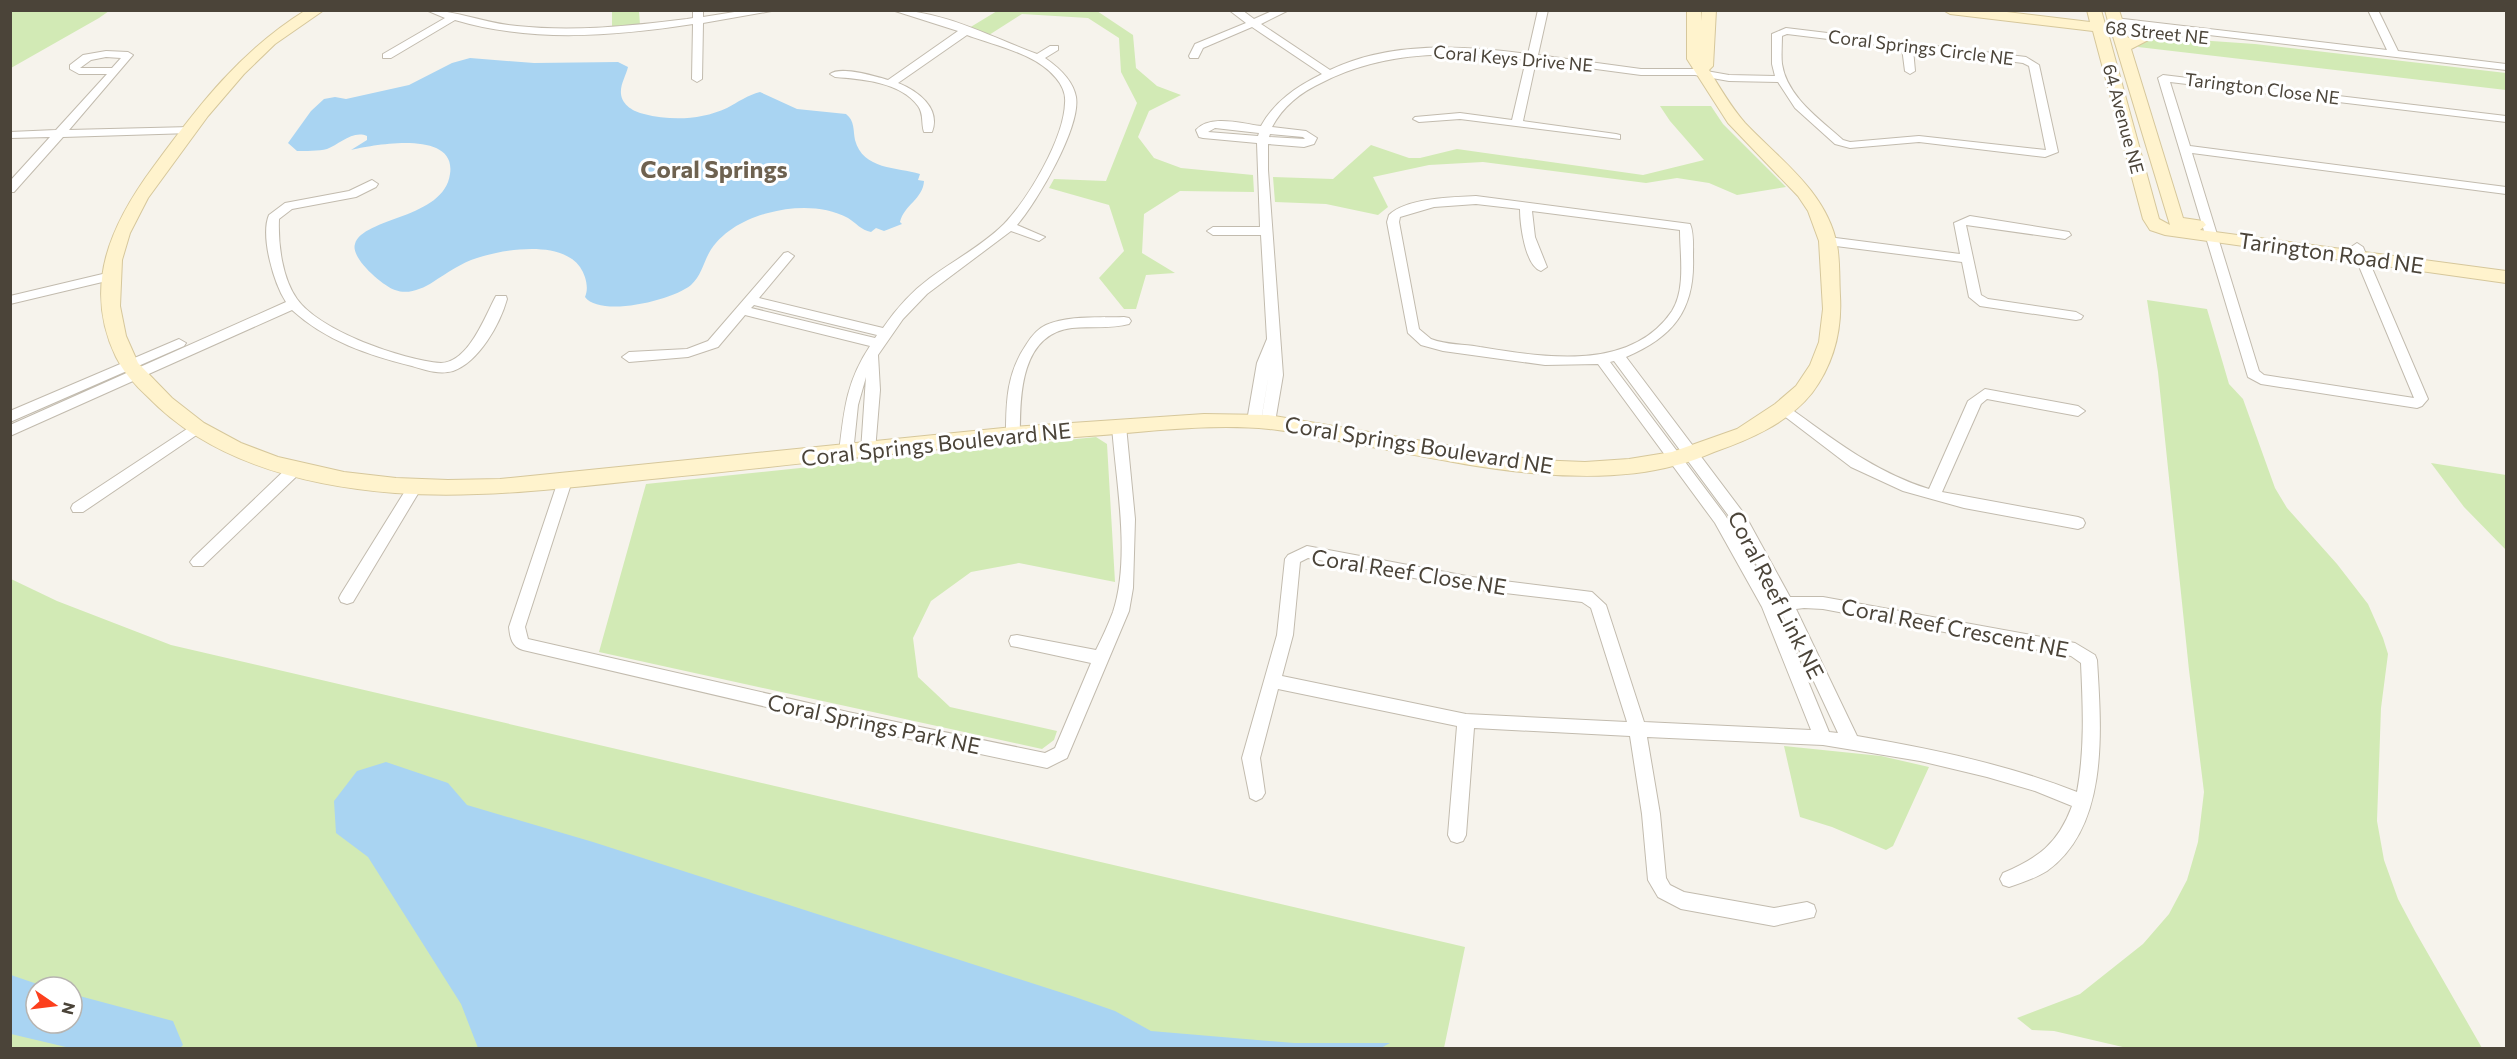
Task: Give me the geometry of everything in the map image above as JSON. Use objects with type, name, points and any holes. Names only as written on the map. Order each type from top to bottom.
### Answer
[{"type":"street","name":"Coral Springs Boulevard NE","points":[[317,10],[264,46],[242,68],[187,134],[130,214],[117,245],[111,276],[110,302],[132,368],[169,408],[196,428],[252,457],[294,470],[364,482],[415,487],[500,487],[868,451],[1013,434],[1204,421],[1261,421],[1535,467],[1585,469],[1629,466],[1683,456],[1744,434],[1782,410],[1803,391],[1819,366],[1828,342],[1832,309],[1828,240],[1816,211],[1805,193],[1734,120],[1694,59],[1692,38],[1694,10]]},
{"type":"street","name":"Coral Springs Boulevard NE","points":[[298,22],[325,10]]},
{"type":"street","points":[[431,10],[452,18],[510,28],[571,32],[602,32],[699,16],[772,10]]},
{"type":"street","points":[[846,453],[859,376],[883,338],[918,294],[1009,226],[1040,181],[1068,120],[1071,103],[1068,88],[1048,64],[1038,58],[940,21],[897,10]]},
{"type":"street","points":[[1234,10],[1259,22],[1332,70]]},
{"type":"street","points":[[1248,10],[1259,22]]},
{"type":"street","points":[[1194,56],[1199,46],[1284,10]]},
{"type":"street","points":[[1517,122],[1543,10]]},
{"type":"street","points":[[1709,10],[1708,62],[1704,73],[1722,77],[1779,74]]},
{"type":"street","name":"68 Street NE","points":[[1950,10],[1978,14],[2115,20],[2257,39],[2506,67]]},
{"type":"street","name":"68 Street NE","points":[[2022,10],[2072,13],[2096,19]]},
{"type":"street","points":[[2373,10],[2395,55]]},
{"type":"street","points":[[1978,14],[2074,31],[2103,44]]},
{"type":"street","points":[[697,79],[699,16]]},
{"type":"street","points":[[387,56],[452,18]]},
{"type":"street","name":"64 Avenue NE","points":[[2096,19],[2151,219],[2156,226]]},
{"type":"street","name":"68 Street NE","points":[[2115,20],[2149,34],[2193,39],[2257,39]]},
{"type":"street","name":"64 Avenue NE","points":[[2115,20],[2176,222]]},
{"type":"street","name":"Coral Springs Circle NE","points":[[1786,31],[1907,47],[2026,60],[2034,65],[2052,152],[2045,154],[1919,139],[1850,145],[1839,142],[1808,116],[1779,74],[1776,47],[1777,34],[1786,31]]},
{"type":"street","points":[[889,84],[971,33]]},
{"type":"street","points":[[901,88],[971,33]]},
{"type":"street","points":[[2124,47],[2149,34]]},
{"type":"street","points":[[1907,47],[1910,71]]},
{"type":"street","points":[[1038,58],[1054,48]]},
{"type":"street","name":"Coral Keys Drive NE","points":[[1261,421],[1276,375],[1275,334],[1260,158],[1262,135],[1275,112],[1295,93],[1332,70],[1367,59],[1418,52],[1460,51],[1642,72],[1704,73]]},
{"type":"street","points":[[10,189],[115,71]]},
{"type":"street","points":[[835,74],[859,75],[901,88],[917,98],[929,110],[931,120],[928,130]]},
{"type":"street","name":"Tarington Close NE","points":[[2185,149],[2163,78],[2506,119]]},
{"type":"street","points":[[1419,118],[1460,116],[1616,137]]},
{"type":"street","points":[[10,135],[56,138],[187,134]]},
{"type":"street","points":[[10,144],[56,138]]},
{"type":"street","points":[[2359,252],[2421,399],[2416,403],[2261,380],[2253,374],[2185,149],[2506,190]]},
{"type":"street","points":[[372,184],[352,194],[283,208],[273,218],[272,247],[292,300],[326,328],[352,342],[391,356],[440,368],[459,363],[494,319],[501,299]]},
{"type":"street","points":[[1456,201],[1495,201],[1686,227],[1685,290],[1679,310],[1655,335],[1617,356],[1550,361],[1528,359],[1434,345],[1419,338],[1413,330],[1393,222],[1395,215],[1405,209],[1456,201]]},
{"type":"street","points":[[1526,205],[1526,232],[1541,267]]},
{"type":"street","points":[[2065,235],[1970,220],[1960,223],[1975,297],[1985,303],[2076,316]]},
{"type":"street","name":"Tarington Road NE","points":[[2176,222],[2208,231]]},
{"type":"street","points":[[1009,226],[1039,237]]},
{"type":"street","name":"Tarington Road NE","points":[[2156,226],[2165,230],[2208,231],[2359,252],[2506,277]]},
{"type":"street","points":[[1213,231],[1266,231]]},
{"type":"street","points":[[1828,240],[1968,259]]},
{"type":"street","name":"Tarington Road NE","points":[[2359,252],[2506,267]]},
{"type":"street","points":[[629,357],[688,353],[713,344],[788,256]]},
{"type":"street","points":[[10,300],[111,276]]},
{"type":"street","points":[[10,417],[292,300]]},
{"type":"street","points":[[747,305],[883,338]]},
{"type":"street","points":[[1013,434],[1015,378],[1024,358],[1042,333],[1053,328],[1072,325],[1124,321]]},
{"type":"street","points":[[1617,356],[1683,456]]},
{"type":"street","points":[[868,451],[873,390],[872,357]]},
{"type":"street","points":[[1601,358],[1683,456]]},
{"type":"street","points":[[10,431],[132,368]]},
{"type":"street","points":[[1934,494],[1975,400],[1985,394],[2078,411]]},
{"type":"street","points":[[1782,410],[1857,463],[1903,485],[1964,502],[2078,523]]},
{"type":"street","name":"Coral Springs Park NE","points":[[565,481],[516,627],[518,638],[523,644],[848,719],[1047,761],[1061,753],[1120,611],[1126,588],[1129,561],[1119,426]]},
{"type":"street","points":[[78,508],[196,428]]},
{"type":"street","name":"Coral Reef Link NE","points":[[1683,456],[1740,519],[1786,605],[1851,742]]},
{"type":"street","name":"Coral Reef Link NE","points":[[1683,456],[1769,606],[1823,738]]},
{"type":"street","points":[[198,562],[294,470]]},
{"type":"street","points":[[347,598],[415,487]]},
{"type":"street","name":"Coral Reef Close NE","points":[[1272,681],[1285,635],[1293,559],[1307,552],[1472,583],[1586,596],[1598,605],[1636,728]]},
{"type":"street","name":"Coral Reef Crescent NE","points":[[1769,606],[1804,602],[1823,603],[2075,650],[2089,660],[2093,741],[2091,772],[2082,802],[2067,839],[2041,865],[2009,879]]},
{"type":"street","points":[[1017,641],[1101,658]]},
{"type":"street","points":[[1256,793],[1251,758],[1272,681],[1466,721],[1823,738],[1851,742],[1920,754],[1987,770],[2037,784],[2082,802]]},
{"type":"street","points":[[1457,835],[1466,721]]},
{"type":"street","points":[[1636,728],[1651,814],[1657,880],[1664,891],[1681,900],[1773,917],[1807,911]]},
{"type":"green space","points":[[11,10],[109,11],[11,68]]},
{"type":"green space","points":[[612,11],[639,11],[640,25],[612,27]]},
{"type":"green space","points":[[997,11],[1097,11],[1133,35],[1136,68],[1157,86],[1181,95],[1149,111],[1138,137],[1154,158],[1181,168],[1253,175],[1254,192],[1180,191],[1144,214],[1142,253],[1175,273],[1146,275],[1136,309],[1124,309],[1099,278],[1124,251],[1109,205],[1049,188],[1054,179],[1106,181],[1137,103],[1121,72],[1119,38],[1088,18],[1022,14],[989,35],[969,28]]},
{"type":"green space","points":[[2154,37],[2255,44],[2506,73],[2506,90],[2138,47],[2142,39]]},
{"type":"green space","points":[[1660,106],[1711,106],[1723,124],[1786,187],[1737,195],[1709,183],[1677,178],[1646,183],[1483,162],[1429,165],[1373,177],[1388,207],[1378,215],[1326,204],[1275,202],[1273,177],[1333,179],[1371,145],[1409,158],[1420,158],[1457,149],[1643,175],[1704,160]]},
{"type":"green space","points":[[2147,300],[2207,309],[2229,384],[2243,399],[2275,488],[2287,508],[2337,564],[2368,604],[2388,654],[2381,708],[2377,821],[2384,860],[2398,899],[2482,1048],[2127,1048],[2054,1031],[2032,1030],[2017,1018],[2080,994],[2143,944],[2169,914],[2187,880],[2198,842],[2204,792],[2158,372]]},
{"type":"green space","points":[[1096,437],[1107,444],[1115,582],[1019,563],[971,572],[931,601],[913,638],[918,677],[950,707],[1057,731],[1054,740],[1042,749],[599,652],[646,484]]},
{"type":"green space","points":[[2431,463],[2506,475],[2506,550],[2464,507]]},
{"type":"green space","points":[[11,579],[57,601],[171,645],[1465,947],[1444,1048],[11,1048]]},
{"type":"green space","points":[[1784,746],[1881,756],[1929,767],[1893,846],[1886,850],[1832,827],[1800,817]]},
{"type":"water","points":[[470,58],[534,63],[618,62],[628,67],[621,90],[624,101],[636,112],[654,116],[686,118],[707,115],[760,92],[797,109],[846,114],[852,123],[859,150],[865,157],[882,166],[920,174],[918,180],[924,181],[923,187],[902,216],[900,222],[902,224],[884,231],[876,228],[871,232],[867,231],[839,214],[808,208],[788,209],[751,219],[734,227],[714,245],[700,274],[691,285],[682,291],[654,301],[621,306],[593,303],[585,297],[587,286],[585,278],[580,267],[571,258],[560,253],[532,249],[502,252],[477,258],[460,265],[420,289],[410,292],[395,290],[383,283],[362,264],[357,257],[355,244],[361,235],[372,228],[419,209],[434,200],[445,189],[450,174],[449,160],[441,151],[428,145],[411,143],[377,145],[351,150],[367,140],[367,136],[361,135],[351,136],[332,147],[320,150],[297,151],[288,143],[311,111],[324,99],[335,97],[346,99],[409,85],[452,63]]},
{"type":"water","points":[[386,762],[448,783],[467,805],[593,842],[1075,997],[1115,1011],[1151,1031],[1294,1043],[1390,1043],[1381,1048],[478,1048],[461,1004],[368,857],[336,833],[334,801],[357,771]]},
{"type":"water","points":[[11,975],[24,979],[24,1035],[84,1035],[84,997],[173,1021],[183,1045],[180,1048],[70,1048],[11,1034]]},
{"type":"district","name":"Coral Springs","points":[[714,170]]}]
